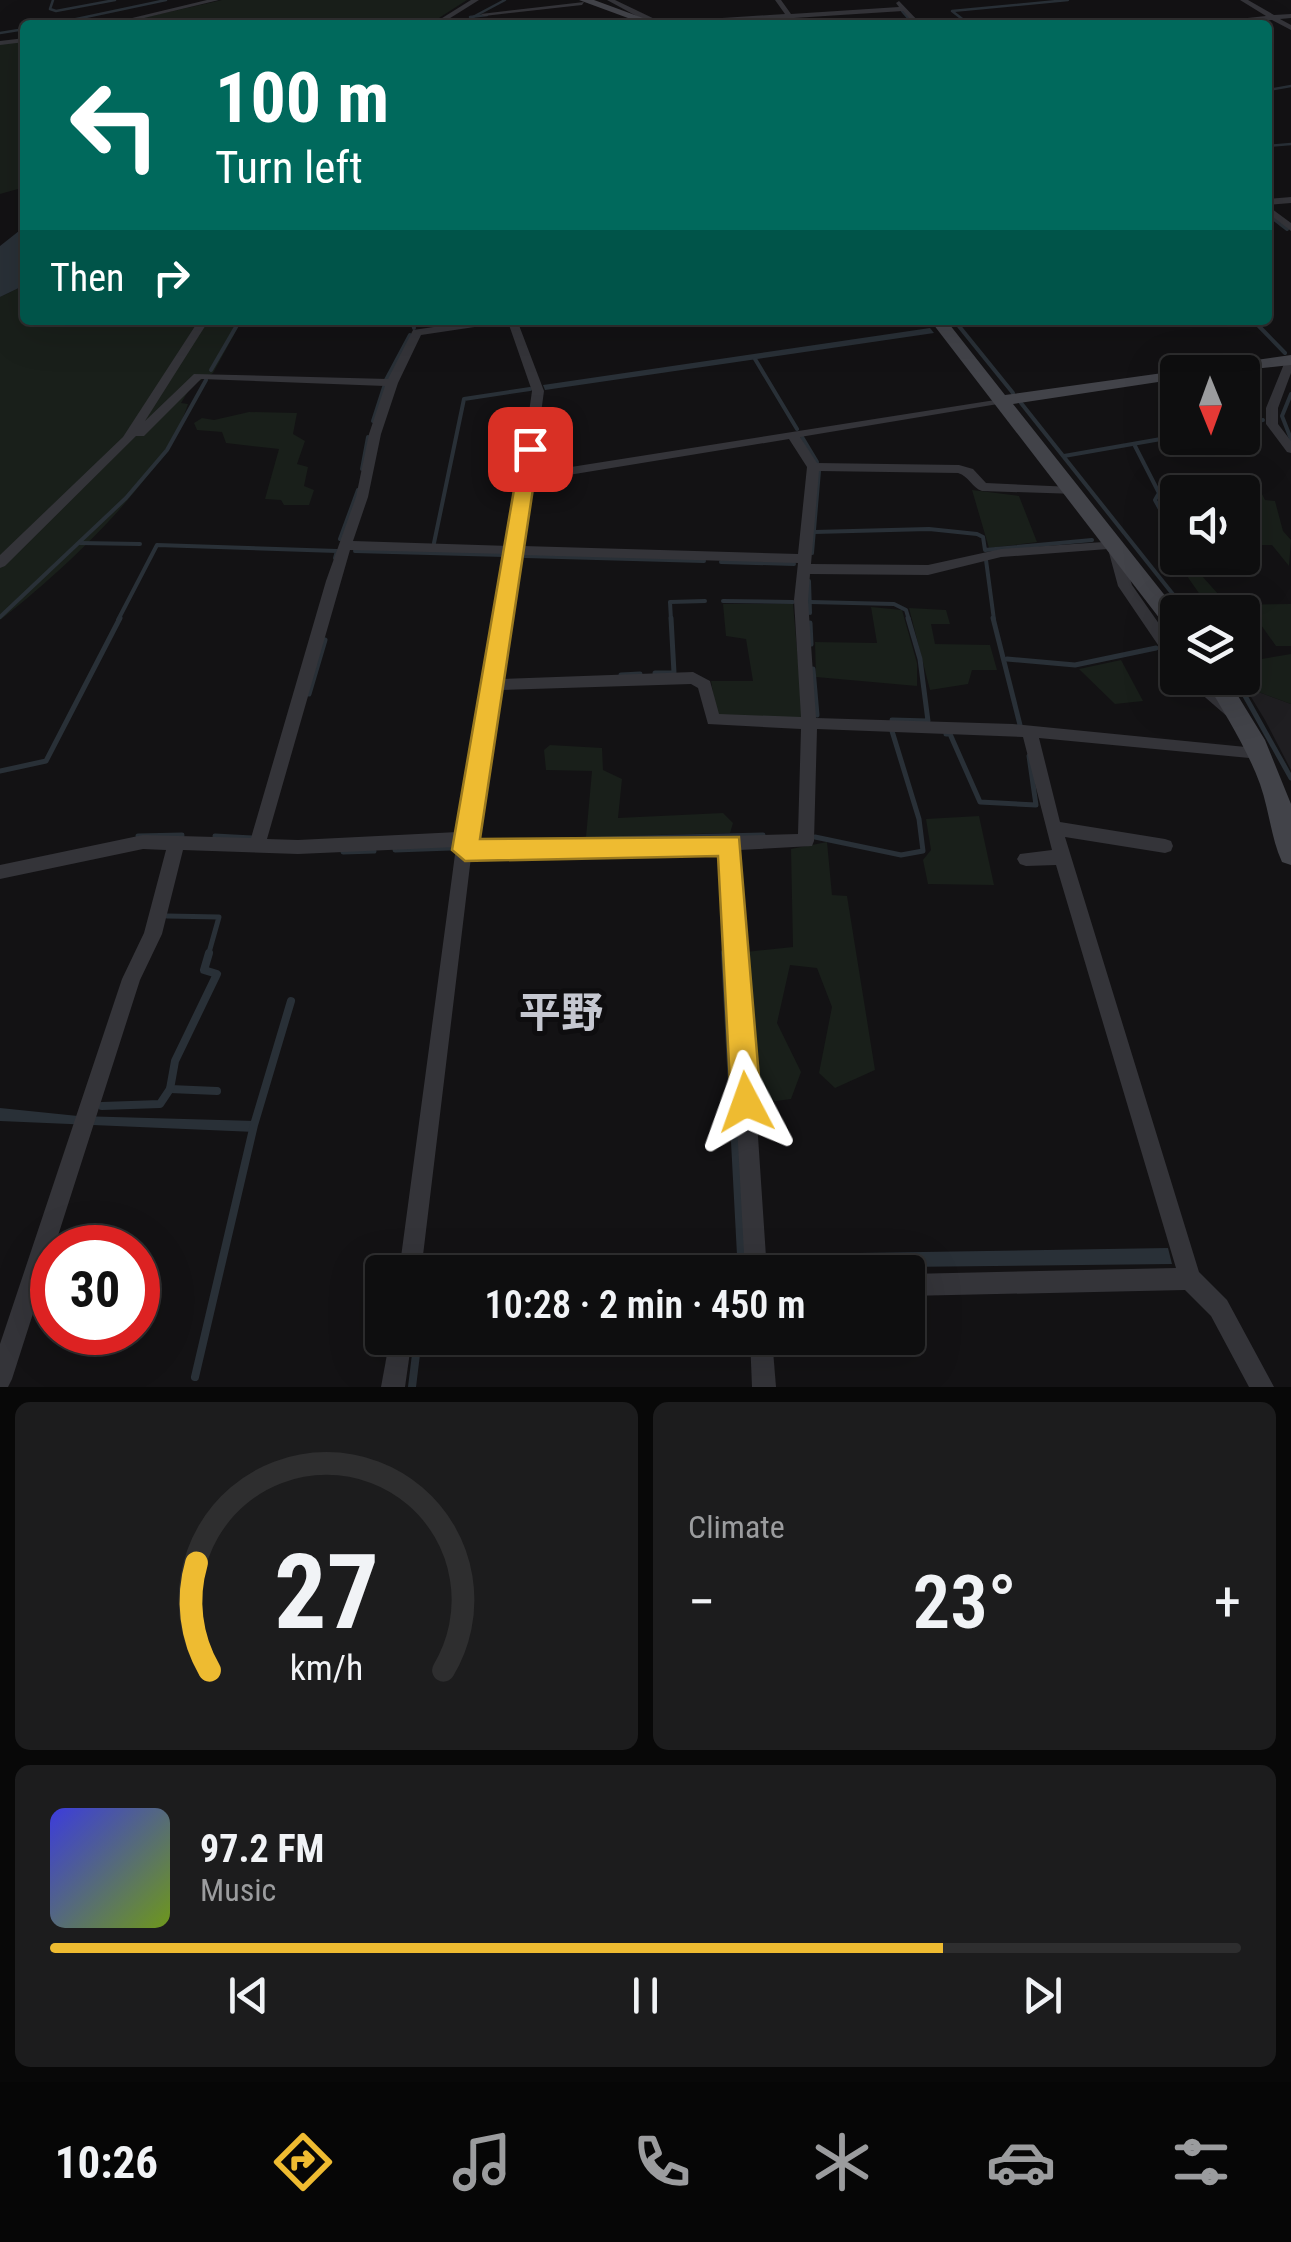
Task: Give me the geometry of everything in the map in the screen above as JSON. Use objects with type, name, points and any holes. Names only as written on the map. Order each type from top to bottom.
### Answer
[{"type":"main road","points":[[583,2],[643,20]]},
{"type":"main road","points":[[942,325],[1160,604]]},
{"type":"main road","points":[[1260,363],[1290,360]]},
{"type":"main road","points":[[1004,400],[1160,377]]},
{"type":"main road","points":[[1226,695],[1260,754],[1288,823],[1291,854]]},
{"type":"street","points":[[128,20],[216,0]]},
{"type":"street","points":[[442,20],[476,0]]},
{"type":"street","points":[[607,0],[648,20]]},
{"type":"street","points":[[778,0],[793,20]]},
{"type":"street","points":[[896,0],[914,20]]},
{"type":"street","points":[[1242,0],[1291,28]]},
{"type":"street","points":[[484,14],[583,2]]},
{"type":"street","points":[[709,20],[904,9]]},
{"type":"street","points":[[1242,20],[1291,16]]},
{"type":"street","points":[[1272,209],[1291,228]]},
{"type":"street","points":[[0,563],[128,439],[201,325]]},
{"type":"street","points":[[257,845],[392,384],[417,332],[471,325]]},
{"type":"street","points":[[412,1255],[465,845],[516,551],[538,391],[511,325]]},
{"type":"street","points":[[192,341],[198,376]]},
{"type":"street","points":[[1290,360],[1283,389],[1272,408],[1272,424],[1291,449]]},
{"type":"street","points":[[128,439],[142,432],[198,376],[392,384]]},
{"type":"street","points":[[526,478],[1004,400]]},
{"type":"street","points":[[0,872],[125,844],[730,845],[806,841],[808,721],[802,564],[813,467],[793,435]]},
{"type":"street","points":[[813,467],[959,469],[969,472],[982,488],[1073,491]]},
{"type":"street","points":[[346,545],[940,569],[1001,553],[1114,544],[1126,586],[1160,636]]},
{"type":"street","points":[[491,685],[692,678],[705,686],[713,720],[1030,732],[1260,754]]},
{"type":"street","points":[[1208,695],[1242,718]]},
{"type":"street","points":[[1030,732],[1062,857],[1190,1279],[1219,1308],[1262,1387]]},
{"type":"street","points":[[1054,828],[1166,846]]},
{"type":"street","points":[[0,1380],[131,979],[153,934],[176,843]]},
{"type":"street","points":[[730,845],[756,1255]]},
{"type":"street","points":[[1026,859],[1062,857]]},
{"type":"street","points":[[925,1285],[1190,1279]]},
{"type":"street","points":[[393,1387],[398,1355]]},
{"type":"street","points":[[761,1355],[764,1387]]},
{"type":"shaded area","points":[[222,0],[467,0],[436,20],[133,20]]},
{"type":"shaded area","points":[[20,42],[20,188],[0,194],[0,44]]},
{"type":"shaded area","points":[[20,228],[20,287],[0,297],[0,246]]},
{"type":"shaded area","points":[[20,287],[20,325],[239,325],[213,373],[192,385],[181,403],[188,404],[176,432],[134,492],[52,577],[0,620],[0,297]]},
{"type":"shaded area","points":[[930,328],[934,333],[545,390],[543,385]]},
{"type":"shaded area","points":[[249,412],[297,413],[293,434],[305,441],[297,464],[308,467],[304,486],[314,490],[309,505],[284,505],[281,500],[265,499],[279,449],[226,443],[222,432],[197,430],[194,423],[202,418],[214,420]]},
{"type":"shaded area","points":[[972,490],[1019,496],[1037,542],[989,548]]},
{"type":"shaded area","points":[[1260,490],[1265,500],[1275,501],[1283,531],[1291,540],[1289,566],[1272,545],[1260,545]]},
{"type":"shaded area","points":[[1187,576],[1202,576],[1219,595],[1200,595]]},
{"type":"shaded area","points":[[723,604],[793,604],[803,718],[717,716],[711,681],[753,681],[746,639],[726,636]]},
{"type":"shaded area","points":[[1260,604],[1291,604],[1291,646],[1276,646],[1261,625]]},
{"type":"shaded area","points":[[871,607],[902,610],[917,663],[917,686],[816,677],[815,642],[877,643]]},
{"type":"shaded area","points":[[909,608],[946,610],[950,624],[931,624],[935,644],[990,645],[997,670],[972,670],[968,684],[930,690]]},
{"type":"shaded area","points":[[1291,654],[1291,704],[1260,693],[1260,659]]},
{"type":"shaded area","points":[[1121,660],[1143,701],[1115,704],[1079,669]]},
{"type":"shaded area","points":[[1260,693],[1291,704],[1291,770],[1250,695]]},
{"type":"shaded area","points":[[550,745],[602,748],[603,770],[622,779],[618,818],[723,813],[733,823],[730,833],[586,837],[592,771],[546,770],[544,750]]},
{"type":"shaded area","points":[[979,816],[994,885],[928,884],[923,860],[931,850],[926,819]]},
{"type":"shaded area","points":[[827,842],[832,895],[847,896],[875,1070],[835,1088],[819,1073],[832,1007],[817,968],[790,965],[777,1023],[801,1072],[791,1099],[755,1104],[746,952],[793,947],[791,849]]},
{"type":"shaded area","points":[[0,1108],[78,1116],[258,1121],[255,1132],[0,1121]]},
{"type":"shaded area","points":[[1168,1248],[1172,1264],[925,1267],[925,1255],[736,1255]]},
{"type":"waterway","points":[[53,0],[50,9],[56,11],[115,0]]},
{"type":"waterway","points":[[72,20],[166,0]]},
{"type":"waterway","points":[[474,17],[505,0]]},
{"type":"waterway","points":[[964,20],[952,11],[1068,0]]},
{"type":"waterway","points":[[902,11],[910,20]]},
{"type":"waterway","points":[[474,17],[487,15]]},
{"type":"waterway","points":[[467,20],[474,17]]},
{"type":"waterway","points":[[0,33],[20,30]]},
{"type":"waterway","points":[[1272,89],[1291,86]]},
{"type":"waterway","points":[[1272,146],[1291,144]]},
{"type":"waterway","points":[[1272,217],[1287,229]]},
{"type":"waterway","points":[[211,370],[237,325]]},
{"type":"waterway","points":[[958,325],[1013,393]]},
{"type":"waterway","points":[[1258,325],[1285,353]]},
{"type":"waterway","points":[[386,380],[410,335]]},
{"type":"waterway","points":[[755,359],[797,429]]},
{"type":"waterway","points":[[0,617],[126,498],[167,450],[206,380]]},
{"type":"waterway","points":[[373,421],[384,387]]},
{"type":"waterway","points":[[434,543],[464,399],[530,389]]},
{"type":"waterway","points":[[1291,394],[1282,416],[1291,439]]},
{"type":"waterway","points":[[1021,403],[1173,595]]},
{"type":"waterway","points":[[362,469],[368,437]]},
{"type":"waterway","points":[[802,437],[817,462]]},
{"type":"waterway","points":[[1064,456],[1160,439]]},
{"type":"waterway","points":[[1134,444],[1159,493],[1155,500],[1160,509]]},
{"type":"waterway","points":[[812,553],[819,471]]},
{"type":"waterway","points":[[340,539],[358,490]]},
{"type":"waterway","points":[[814,532],[929,529],[977,534],[983,537],[985,550],[1092,540]]},
{"type":"waterway","points":[[80,543],[140,544]]},
{"type":"waterway","points":[[118,620],[157,545],[337,551],[335,558]]},
{"type":"waterway","points":[[355,551],[504,555]]},
{"type":"waterway","points":[[525,556],[704,561]]},
{"type":"waterway","points":[[986,560],[994,620]]},
{"type":"waterway","points":[[721,562],[794,564]]},
{"type":"waterway","points":[[809,581],[810,613]]},
{"type":"waterway","points":[[671,620],[670,602],[705,601]]},
{"type":"waterway","points":[[723,601],[793,602]]},
{"type":"waterway","points":[[810,602],[894,604],[906,610],[909,620]]},
{"type":"waterway","points":[[0,771],[46,761],[120,618]]},
{"type":"waterway","points":[[655,673],[674,673],[671,618]]},
{"type":"waterway","points":[[892,720],[928,721],[920,659],[908,618]]},
{"type":"waterway","points":[[993,618],[1020,725]]},
{"type":"waterway","points":[[810,623],[811,644]]},
{"type":"waterway","points":[[309,694],[325,640]]},
{"type":"waterway","points":[[1007,659],[1075,665],[1156,648]]},
{"type":"waterway","points":[[813,669],[817,715]]},
{"type":"waterway","points":[[621,675],[640,674]]},
{"type":"waterway","points":[[1245,695],[1291,778]]},
{"type":"waterway","points":[[815,837],[901,855],[923,851],[919,819],[892,731]]},
{"type":"waterway","points":[[946,734],[950,734],[980,802],[1036,805],[1029,756]]},
{"type":"waterway","points":[[138,836],[182,835]]},
{"type":"waterway","points":[[476,842],[763,835]]},
{"type":"waterway","points":[[215,836],[252,838]]},
{"type":"waterway","points":[[395,850],[451,848]]},
{"type":"waterway","points":[[343,852],[374,851]]},
{"type":"waterway","points":[[720,852],[725,956]]},
{"type":"waterway","points":[[167,916],[219,917],[208,956]]},
{"type":"waterway","points":[[170,1089],[175,1061],[217,974],[204,970],[209,953]]},
{"type":"waterway","points":[[725,953],[741,1255]]},
{"type":"waterway","points":[[195,1377],[254,1125],[291,1001]]},
{"type":"waterway","points":[[102,1106],[160,1104],[170,1089]]},
{"type":"waterway","points":[[170,1089],[217,1091]]},
{"type":"waterway","points":[[412,1387],[416,1355]]},
{"type":"district","name":"平野","points":[[561,1012]]},
{"type":"route","points":[[530,449],[465,850],[730,845],[746,1102]]}]
